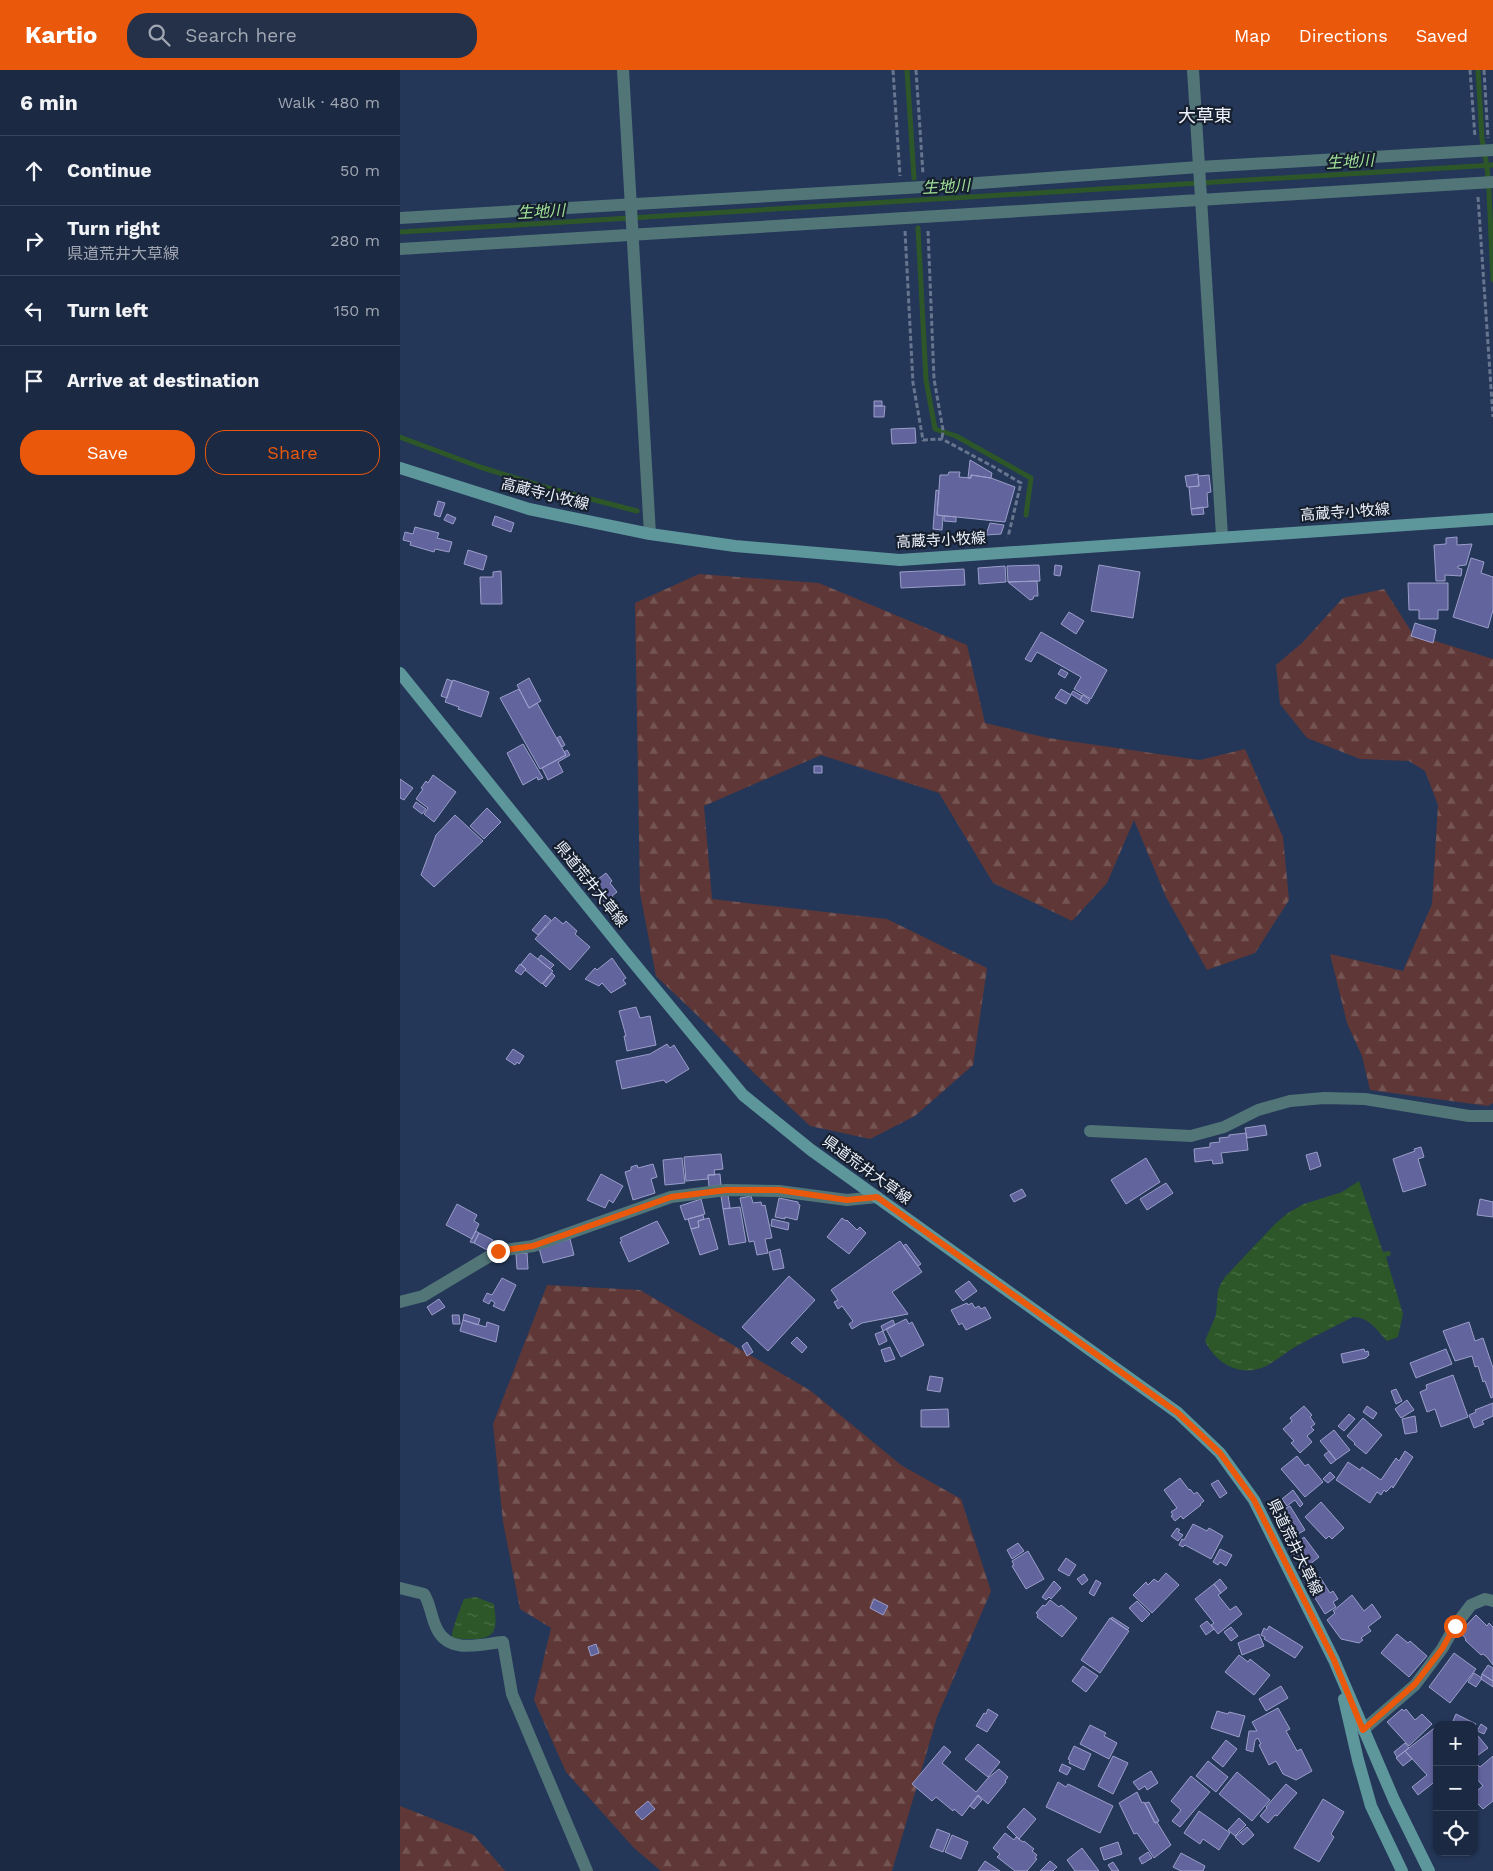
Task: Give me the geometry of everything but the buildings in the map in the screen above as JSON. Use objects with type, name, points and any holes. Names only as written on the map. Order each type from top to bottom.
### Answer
[{"type":"main road","name":"高蔵寺小牧線","points":[[400,468],[529,509],[650,534],[735,546],[900,560],[1222,536],[1493,519]]},
{"type":"main road","name":"県道荒井大草線","points":[[400,672],[624,951],[743,1095],[811,1150],[1178,1413],[1220,1453],[1254,1500],[1334,1660],[1394,1800],[1430,1871]]},
{"type":"main road","name":"県道荒井大草線","points":[[1334,1660],[1371,1806],[1402,1871]]},
{"type":"street","points":[[622,70],[650,534]]},
{"type":"street","points":[[1193,70],[1222,536]]},
{"type":"street","points":[[400,218],[901,189],[1199,167],[1491,150]]},
{"type":"street","points":[[400,249],[1493,182]]},
{"type":"street","points":[[1090,1131],[1191,1136],[1224,1127],[1258,1110],[1290,1101],[1324,1098],[1364,1099],[1469,1116],[1493,1116]]},
{"type":"street","points":[[400,1302],[423,1296],[498,1251],[533,1246],[671,1197],[726,1190],[779,1190],[847,1200],[877,1197]]},
{"type":"street","points":[[400,1588],[424,1594],[438,1631],[450,1643],[459,1647],[503,1642],[512,1694],[587,1871]]},
{"type":"street","points":[[1363,1730],[1415,1684],[1442,1649],[1455,1626],[1471,1604],[1485,1599],[1493,1601]]},
{"type":"path","points":[[892,70],[901,189]]},
{"type":"path","points":[[916,70],[923,187]]},
{"type":"path","points":[[1470,70],[1476,152]]},
{"type":"path","points":[[1484,70],[1491,150]]},
{"type":"path","points":[[1477,183],[1493,417]]},
{"type":"path","points":[[928,217],[934,379],[944,430],[942,439]]},
{"type":"path","points":[[905,218],[914,382],[923,440],[942,439],[1021,483],[1008,537]]},
{"type":"green space","points":[[699,574],[819,583],[967,645],[985,723],[1048,738],[1200,760],[1245,749],[1283,837],[1289,900],[1255,953],[1207,970],[1166,897],[1134,820],[1107,883],[1072,921],[993,883],[939,793],[821,755],[704,806],[712,899],[887,919],[987,968],[973,1065],[915,1116],[870,1139],[810,1126],[656,976],[640,893],[635,603]]},
{"type":"green space","points":[[1384,589],[1413,634],[1493,659],[1493,1103],[1488,1106],[1370,1090],[1362,1056],[1347,1023],[1330,954],[1403,971],[1432,904],[1438,805],[1425,771],[1409,761],[1360,759],[1307,738],[1280,704],[1276,665],[1302,643],[1343,598]]},
{"type":"green space","points":[[547,1285],[640,1290],[811,1391],[901,1465],[961,1499],[991,1591],[937,1717],[892,1871],[661,1871],[634,1848],[566,1772],[534,1700],[551,1628],[520,1609],[503,1522],[493,1424]]},
{"type":"green space","points":[[400,1806],[474,1835],[505,1871],[400,1871]]},
{"type":"water","points":[[1359,1181],[1383,1252],[1390,1251],[1391,1255],[1386,1257],[1403,1314],[1398,1337],[1387,1341],[1368,1322],[1358,1317],[1353,1317],[1309,1339],[1266,1366],[1247,1370],[1230,1367],[1223,1362],[1205,1341],[1216,1315],[1218,1291],[1225,1277],[1275,1224],[1288,1213],[1304,1204],[1342,1192]]},
{"type":"water","points":[[476,1597],[494,1604],[496,1623],[493,1632],[489,1636],[476,1639],[452,1637],[464,1599]]},
{"type":"waterway","points":[[907,70],[914,178]]},
{"type":"waterway","points":[[1478,70],[1482,139],[1489,191],[1493,280]]},
{"type":"waterway","name":"生地川","points":[[400,232],[1493,165]]},
{"type":"waterway","points":[[918,228],[926,380],[935,429],[956,436],[1031,478],[1026,515]]},
{"type":"waterway","points":[[400,437],[480,467],[548,488],[637,511]]},
{"type":"district","name":"大草東","points":[[1205,116]]},
{"type":"route","points":[[498,1251],[533,1246],[671,1197],[726,1190],[779,1190],[847,1200],[877,1197],[1178,1413],[1220,1453],[1254,1500],[1334,1660],[1363,1730],[1415,1684],[1442,1649],[1455,1626]]}]
